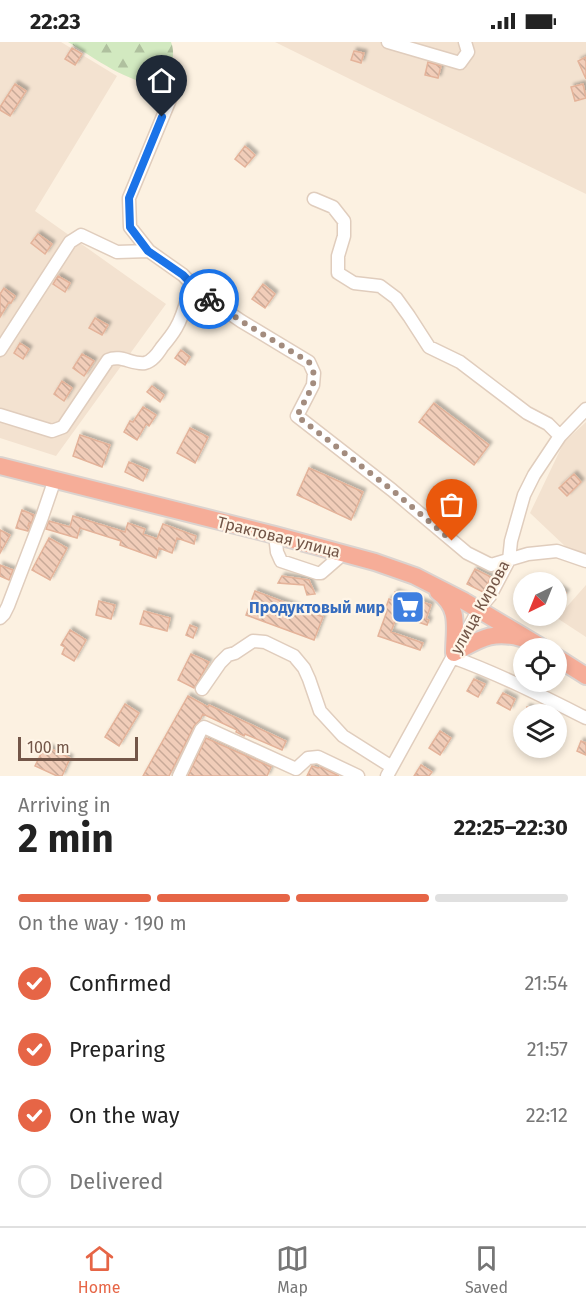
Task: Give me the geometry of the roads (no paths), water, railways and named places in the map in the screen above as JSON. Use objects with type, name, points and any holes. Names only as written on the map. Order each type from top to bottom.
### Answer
[{"type":"highway","name":"Трактовая улица","points":[[0,466],[344,553],[415,576],[479,609],[527,638]]},
{"type":"highway","points":[[415,576],[443,596],[450,606],[456,622],[453,655]]},
{"type":"highway","points":[[453,655],[494,634],[509,634],[520,638]]},
{"type":"highway","points":[[567,664],[586,676]]},
{"type":"street","points":[[388,42],[460,63],[468,52],[465,42]]},
{"type":"street","points":[[171,97],[129,198],[130,227],[148,251],[183,275],[200,293],[309,362],[314,374],[313,385],[297,416],[392,490],[467,553],[491,565],[528,554],[557,551],[586,561]]},
{"type":"street","points":[[314,199],[333,207],[344,221],[344,236],[338,256],[338,273],[354,283],[380,286],[396,298],[429,347],[460,362],[527,413],[548,424],[560,436]]},
{"type":"street","points":[[0,350],[70,242],[81,235],[117,252],[148,251]]},
{"type":"street","points":[[0,415],[52,431],[63,428],[108,360],[119,358],[146,363],[156,356],[177,326],[192,283]]},
{"type":"street","name":"улица Кирова","points":[[390,772],[453,655],[509,560],[511,541],[524,495],[534,475],[560,436],[586,410]]},
{"type":"street","points":[[0,618],[8,606],[55,479]]},
{"type":"street","points":[[275,535],[277,552],[281,561],[317,573],[324,571],[344,553]]},
{"type":"street","points":[[202,689],[228,655],[253,641],[265,642],[294,656],[304,668],[320,711],[344,736],[390,772]]},
{"type":"street","points":[[453,655],[523,686],[586,718]]},
{"type":"street","points":[[179,776],[204,727],[296,769],[308,758],[318,757],[358,776]]},
{"type":"place","name":"Продуктовый мир","points":[[408,607]]}]
